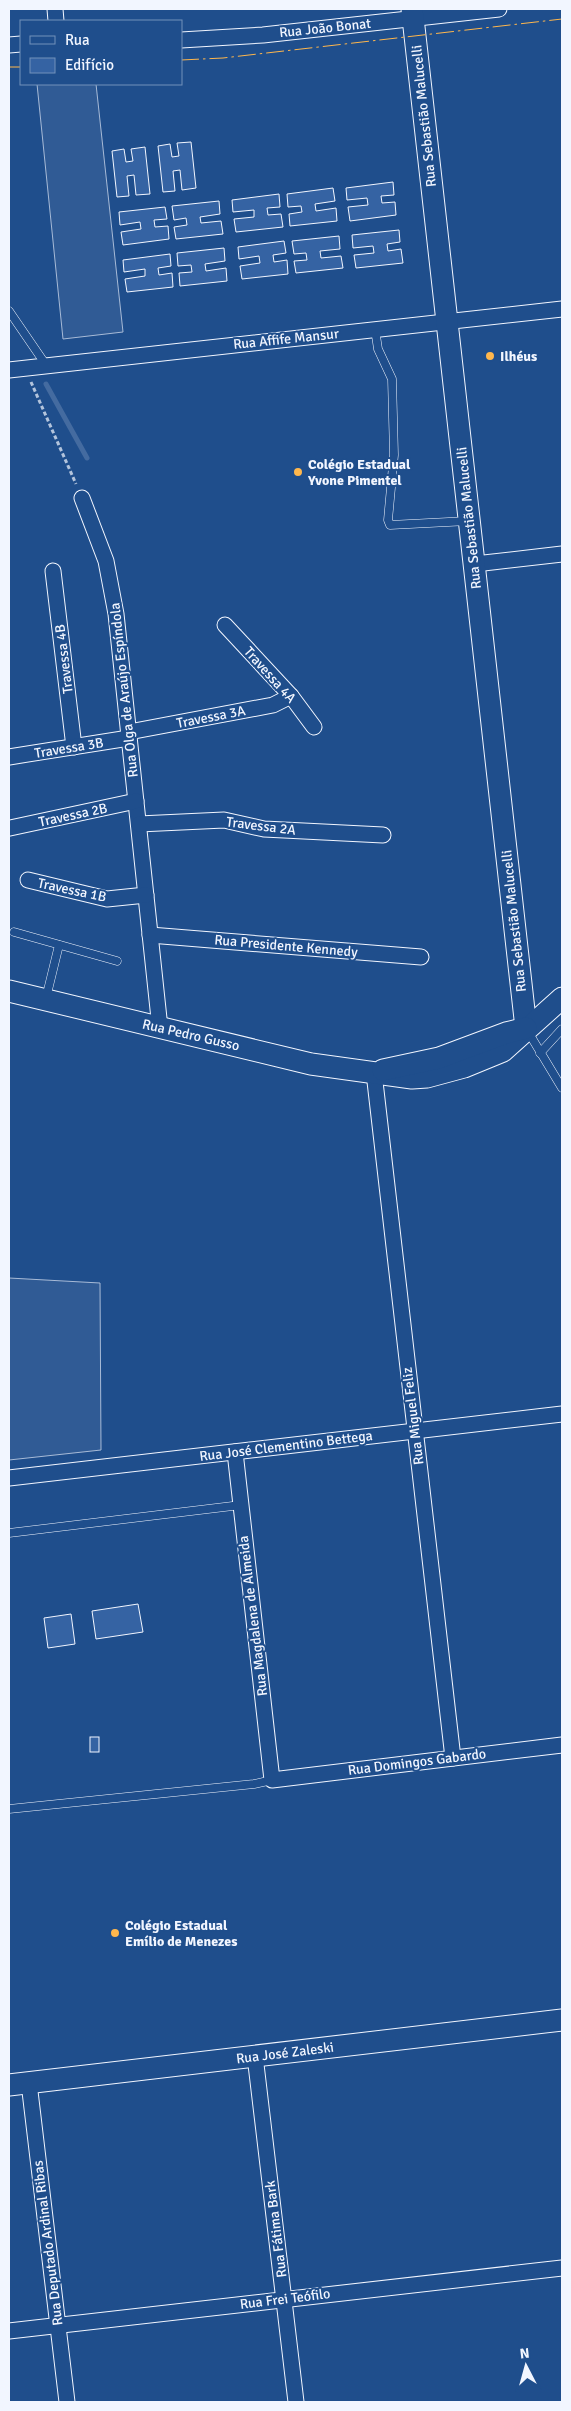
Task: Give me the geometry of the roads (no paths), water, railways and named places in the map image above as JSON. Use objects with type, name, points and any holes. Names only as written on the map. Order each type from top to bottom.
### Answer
[{"type":"street","name":"Rua João Bonat","points":[[182,40],[246,37],[413,14],[499,9]]},
{"type":"street","name":"Rua Sebastião Malucelli","points":[[413,14],[526,1028]]},
{"type":"street","name":"Rua Affife Mansur","points":[[9,370],[562,308]]},
{"type":"street","name":"Rua Olga de Araújo Espíndola","points":[[82,498],[99,539],[112,586],[160,1028]]},
{"type":"street","points":[[474,564],[562,554]]},
{"type":"street","name":"Travessa 4B","points":[[53,571],[74,747]]},
{"type":"street","name":"Travessa 4A","points":[[225,625],[291,696],[314,727]]},
{"type":"street","name":"Travessa 3A","points":[[129,735],[273,705],[291,696]]},
{"type":"street","name":"Travessa 3B","points":[[9,757],[74,747],[129,735]]},
{"type":"street","name":"Travessa 2B","points":[[10,828],[136,801]]},
{"type":"street","name":"Travessa 2A","points":[[139,824],[224,820],[264,829],[383,836]]},
{"type":"street","name":"Travessa 1B","points":[[28,880],[107,899],[146,895]]},
{"type":"street","name":"Rua Presidente Kennedy","points":[[150,934],[421,957]]},
{"type":"street","name":"Rua Pedro Gusso","points":[[9,991],[311,1064],[374,1073],[395,1066],[448,1055],[506,1033],[526,1028],[562,998]]},
{"type":"street","name":"Rua Miguel Feliz","points":[[374,1073],[453,1758]]},
{"type":"street","name":"Rua José Clementino Bettega","points":[[9,1478],[562,1414]]},
{"type":"street","name":"Rua Magdalena de Almeida","points":[[235,1452],[272,1780]]},
{"type":"street","name":"Rua Domingos Gabardo","points":[[272,1780],[562,1745]]},
{"type":"street","name":"Rua José Zaleski","points":[[19,2084],[562,2020]]},
{"type":"street","name":"Rua Fátima Bark","points":[[255,2056],[296,2402]]},
{"type":"street","name":"Rua Deputado Ardinal Ribas","points":[[19,2084],[58,2326],[67,2402]]},
{"type":"street","name":"Rua Frei Teófilo","points":[[9,2331],[562,2268]]},
{"type":"lane","points":[[9,311],[46,365]]},
{"type":"lane","points":[[375,329],[378,349],[392,379],[394,455],[388,520],[390,525],[470,521]]},
{"type":"lane","points":[[14,932],[117,961]]},
{"type":"lane","points":[[45,1000],[59,945]]},
{"type":"lane","points":[[526,1028],[562,1088]]},
{"type":"lane","points":[[540,1053],[562,1029]]},
{"type":"lane","points":[[9,1533],[241,1505]]},
{"type":"lane","points":[[9,1810],[254,1784],[272,1780]]},
{"type":"waterway","points":[[46,384],[87,458]]},
{"type":"place","name":"Ilhéus","points":[[490,356]]},
{"type":"place","name":"Colégio Estadual Yvone Pimentel","points":[[298,472]]},
{"type":"place","name":"Colégio Estadual Emílio de Menezes","points":[[115,1933]]}]
